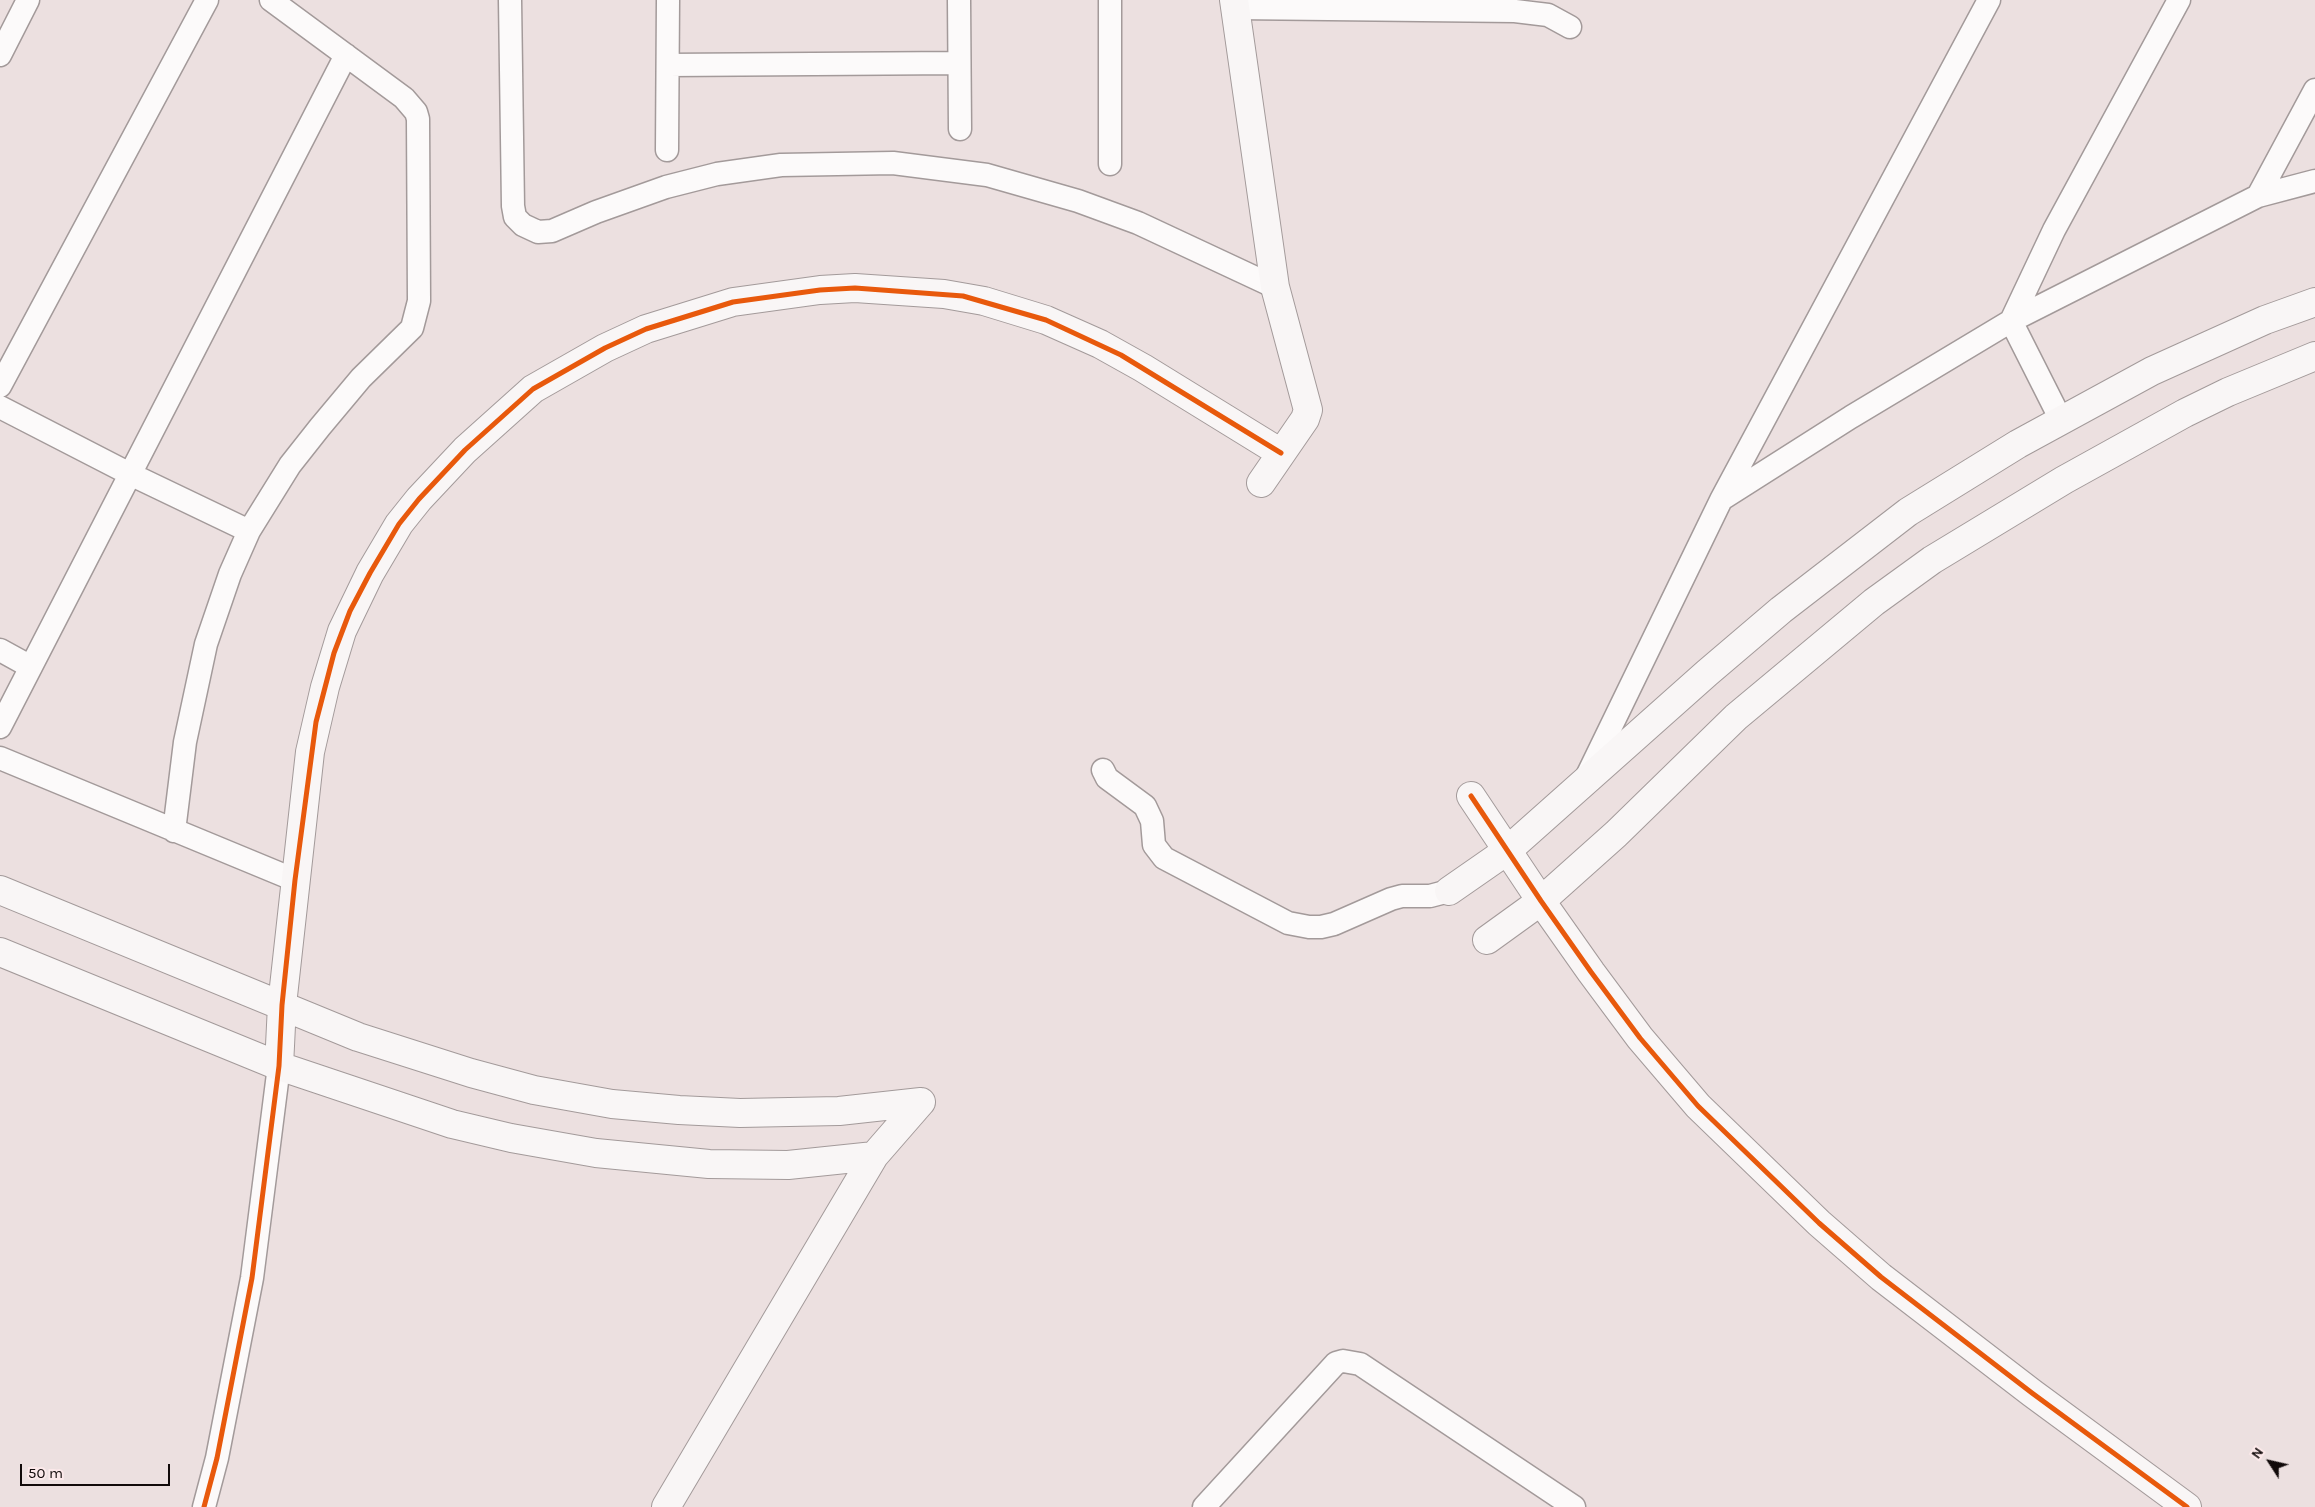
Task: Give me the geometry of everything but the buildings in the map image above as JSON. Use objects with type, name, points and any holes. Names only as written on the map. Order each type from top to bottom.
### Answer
[{"type":"main road","points":[[1235,4],[1275,287],[1308,410],[1305,419],[1261,482]]},
{"type":"main road","points":[[279,1066],[282,1005],[310,752],[334,653],[350,611],[390,539],[418,499],[440,474],[499,418],[533,389],[606,348],[646,329],[733,302],[820,290],[880,290],[963,296],[1046,320],[1100,344],[1143,368],[1281,453]]},
{"type":"main road","points":[[1449,891],[1508,850],[1707,673],[1781,610],[1908,512],[2018,444],[2152,371],[2264,320],[2315,302]]},
{"type":"main road","points":[[1487,940],[1541,902],[1616,834],[1736,717],[1874,602],[1932,560],[2064,480],[2185,413],[2228,392],[2315,356]]},
{"type":"main road","points":[[1471,796],[1541,902],[1640,1038],[1698,1106],[1819,1223],[1881,1277],[2032,1393],[2187,1507]]},
{"type":"main road","points":[[0,890],[358,1038],[471,1074],[534,1090],[612,1104],[679,1110],[793,1113],[883,1107],[921,1102],[874,1156],[666,1507]]},
{"type":"main road","points":[[0,952],[279,1066],[452,1124],[511,1138],[596,1153],[659,1160],[751,1166],[788,1165],[874,1156]]},
{"type":"street","points":[[0,55],[28,0]]},
{"type":"street","points":[[0,386],[207,0]]},
{"type":"street","points":[[174,831],[185,742],[206,644],[249,531],[290,465],[360,378],[412,328],[418,310],[418,120],[412,106],[404,98],[271,0]]},
{"type":"street","points":[[510,0],[513,206],[515,217],[523,225],[538,232],[552,231],[596,212],[666,187],[716,174],[781,165],[893,163],[987,176],[1078,200],[1138,223],[1275,287]]},
{"type":"street","points":[[668,0],[668,150]]},
{"type":"street","points":[[959,0],[960,129]]},
{"type":"street","points":[[1110,0],[1110,164]]},
{"type":"street","points":[[1582,785],[1721,500],[1989,0]]},
{"type":"street","points":[[2011,321],[2054,230],[2180,0]]},
{"type":"street","points":[[1235,4],[1518,5],[1548,15],[1570,27]]},
{"type":"street","points":[[0,727],[346,55]]},
{"type":"street","points":[[668,65],[959,63]]},
{"type":"street","points":[[2258,196],[2315,90]]},
{"type":"street","points":[[1721,500],[1851,417],[2011,321],[2258,196],[2315,181]]},
{"type":"street","points":[[2011,321],[2061,420]]},
{"type":"street","points":[[0,408],[130,474],[249,531]]},
{"type":"street","points":[[0,650],[31,666]]},
{"type":"street","points":[[0,758],[295,880]]},
{"type":"street","points":[[1103,770],[1107,778],[1146,806],[1152,821],[1154,845],[1164,858],[1288,923],[1321,927],[1334,924],[1386,900],[1402,896],[1430,896],[1449,891]]},
{"type":"street","points":[[204,1507],[217,1458],[252,1278],[279,1066]]},
{"type":"street","points":[[1204,1507],[1336,1364],[1343,1361],[1360,1364],[1559,1503]]},
{"type":"cycle path","points":[[204,1507],[217,1458],[252,1278],[279,1066],[282,1005],[295,880],[316,722],[334,653],[350,611],[370,573],[399,524],[419,499],[465,450],[533,389],[605,348],[646,329],[733,302],[820,290],[855,288],[963,296],[1046,320],[1121,355],[1281,453]]},
{"type":"cycle path","points":[[1471,796],[1591,972],[1640,1038],[1698,1106],[1819,1223],[1881,1277],[2032,1393],[2187,1507]]}]
